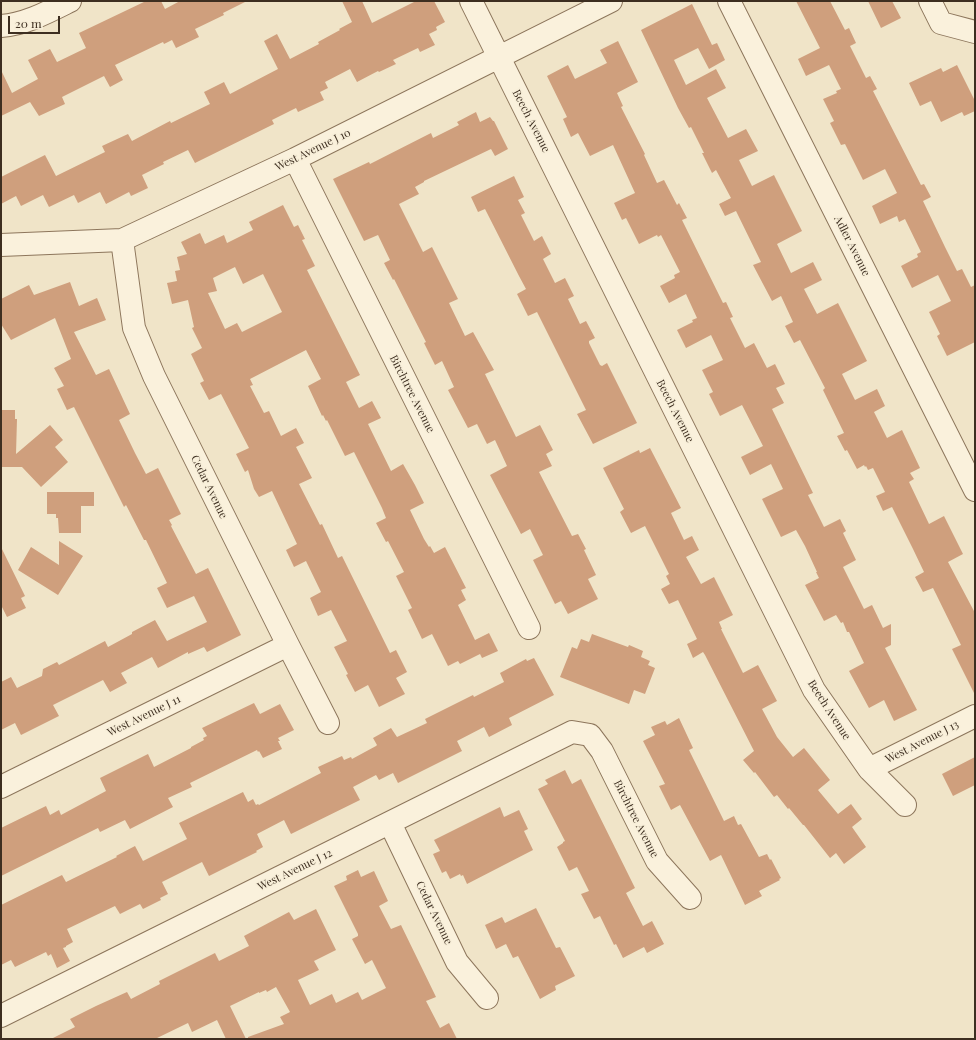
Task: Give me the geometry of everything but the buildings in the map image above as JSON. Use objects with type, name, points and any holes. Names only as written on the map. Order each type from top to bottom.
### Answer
[{"type":"street","points":[[1,26],[10,25],[36,17],[70,1]]},
{"type":"street","name":"Beech Avenue","points":[[471,1],[814,690],[869,769],[905,805]]},
{"type":"street","name":"West Avenue J 10","points":[[1,245],[122,240],[295,159],[611,1]]},
{"type":"street","name":"Adler Avenue","points":[[729,1],[975,490]]},
{"type":"street","points":[[930,1],[941,23],[975,32]]},
{"type":"street","name":"Birchtree Avenue","points":[[295,159],[530,628]]},
{"type":"street","name":"Cedar Avenue","points":[[122,240],[134,328],[154,376],[328,723]]},
{"type":"street","name":"West Avenue J 11","points":[[1,787],[288,645]]},
{"type":"street","name":"West Avenue J 13","points":[[869,769],[975,716]]},
{"type":"street","name":"West Avenue J 12","points":[[1,1016],[572,732],[590,735]]},
{"type":"street","name":"Birchtree Avenue","points":[[590,735],[602,751],[657,861],[690,898]]},
{"type":"street","name":"Cedar Avenue","points":[[390,823],[457,962],[487,998]]}]
